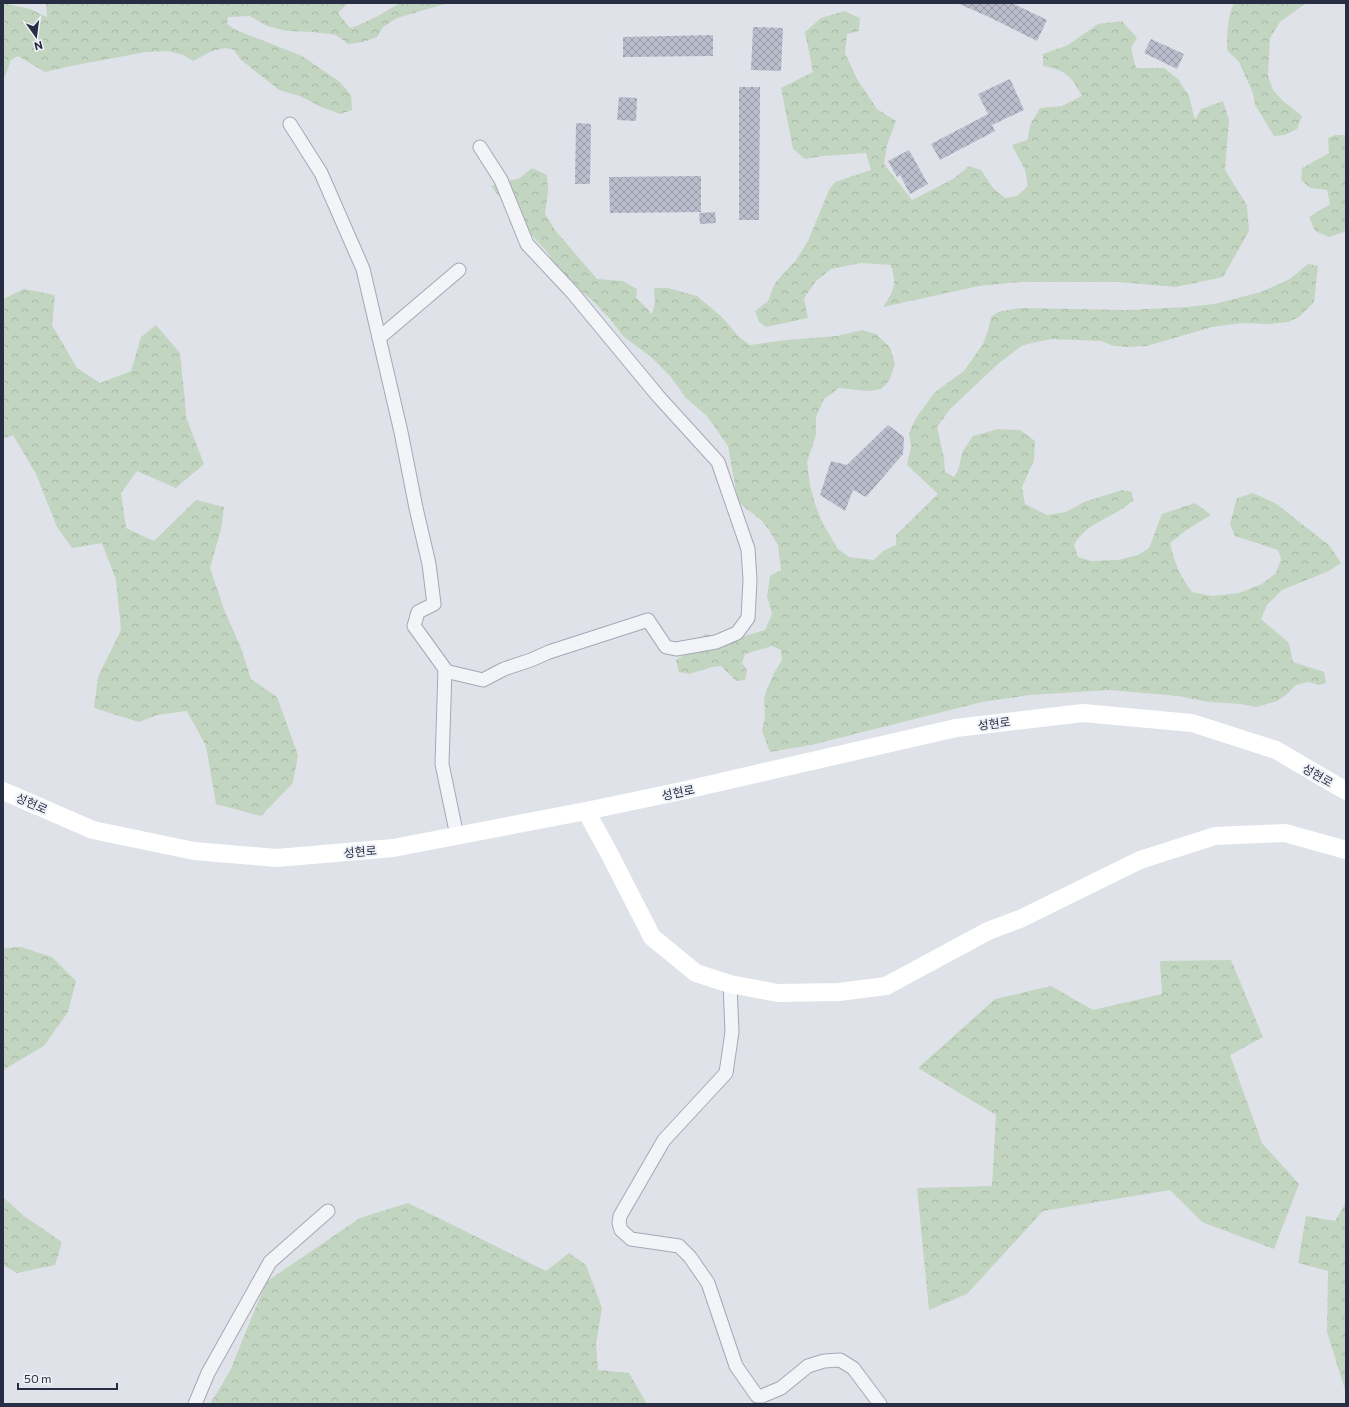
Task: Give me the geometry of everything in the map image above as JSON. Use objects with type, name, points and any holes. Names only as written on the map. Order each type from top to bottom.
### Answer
[{"type":"main road","name":"성현로","points":[[3,790],[93,830],[194,851],[277,858],[393,848],[686,790],[956,728],[1083,712],[1192,723],[1276,750],[1346,791]]},
{"type":"main road","points":[[586,811],[652,937],[696,973],[730,984],[778,993],[839,992],[886,986],[988,931],[1020,919],[1140,860],[1215,836],[1285,833],[1346,850]]},
{"type":"street","points":[[290,124],[321,173],[363,269],[401,432],[429,564],[434,604],[418,612],[414,626],[445,669],[442,764],[457,836]]},
{"type":"street","points":[[445,671],[483,680],[504,669],[549,652],[648,620],[666,647],[676,650],[716,642],[737,633],[748,618],[750,580],[748,549],[718,462],[658,396],[572,292],[527,244],[501,180],[480,147]]},
{"type":"street","points":[[379,338],[459,270]]},
{"type":"street","points":[[730,984],[732,1032],[726,1073],[664,1140],[620,1216],[619,1223],[621,1230],[631,1239],[679,1246],[690,1257],[708,1284],[736,1366],[757,1396],[762,1396],[781,1388],[808,1366],[824,1361],[840,1360],[852,1368],[880,1404]]},
{"type":"street","points":[[195,1404],[208,1373],[270,1262],[328,1211]]},
{"type":"green space","points":[[3,3],[30,9],[47,17],[46,3],[348,3],[338,13],[350,28],[378,16],[400,3],[448,3],[397,18],[383,27],[377,37],[363,42],[348,44],[336,35],[287,31],[267,26],[250,16],[228,17],[227,24],[236,30],[302,56],[340,82],[351,95],[352,110],[340,114],[321,107],[300,96],[279,90],[240,59],[234,50],[226,48],[212,51],[193,61],[183,55],[168,51],[146,52],[45,72],[18,56],[11,60],[6,74],[3,77]]},
{"type":"green space","points":[[1234,3],[1306,3],[1280,22],[1270,38],[1268,76],[1273,90],[1283,101],[1302,116],[1297,129],[1285,135],[1274,136],[1255,105],[1253,93],[1239,62],[1227,50],[1227,32]]},
{"type":"green space","points":[[844,11],[860,18],[859,31],[847,34],[845,53],[857,79],[877,109],[896,121],[887,145],[884,164],[912,200],[953,179],[969,166],[981,170],[993,188],[1005,198],[1017,196],[1028,186],[1025,170],[1012,145],[1027,140],[1031,123],[1040,108],[1062,106],[1082,96],[1067,75],[1063,72],[1043,66],[1043,54],[1068,45],[1098,24],[1122,21],[1137,38],[1131,48],[1136,68],[1164,68],[1178,79],[1189,96],[1195,120],[1201,109],[1223,101],[1229,120],[1225,170],[1247,205],[1249,231],[1223,277],[1176,287],[1118,282],[1022,282],[979,286],[883,307],[892,292],[894,283],[891,265],[861,263],[831,269],[816,281],[804,298],[808,318],[766,327],[759,322],[755,311],[768,301],[775,283],[796,260],[808,241],[829,190],[835,182],[871,170],[866,153],[823,156],[805,159],[793,149],[781,88],[813,72],[805,32],[821,18]]},
{"type":"green space","points":[[1335,135],[1346,135],[1346,228],[1344,232],[1329,237],[1315,231],[1309,217],[1330,204],[1327,190],[1310,188],[1301,180],[1302,168],[1329,153],[1328,138]]},
{"type":"green space","points":[[532,168],[547,175],[548,192],[545,214],[555,230],[597,279],[623,281],[637,289],[636,297],[652,314],[655,302],[654,288],[668,288],[697,296],[722,317],[739,337],[750,345],[786,340],[837,336],[862,330],[876,334],[890,347],[895,364],[889,381],[881,389],[868,391],[839,388],[824,399],[816,417],[816,435],[807,462],[810,485],[815,504],[823,524],[838,549],[849,557],[874,560],[883,551],[896,545],[896,535],[938,494],[907,465],[911,447],[909,433],[916,418],[935,392],[964,371],[983,344],[991,317],[998,312],[1020,308],[1128,310],[1214,304],[1261,292],[1290,279],[1308,264],[1318,266],[1314,302],[1299,317],[1288,322],[1270,324],[1242,323],[1212,327],[1147,346],[1114,346],[1101,341],[1051,339],[1023,345],[999,363],[950,409],[937,427],[944,458],[945,472],[954,477],[958,470],[963,451],[973,436],[998,429],[1020,430],[1035,441],[1034,460],[1022,487],[1025,504],[1047,515],[1066,512],[1084,502],[1122,490],[1132,492],[1133,501],[1088,529],[1074,545],[1078,557],[1091,561],[1118,560],[1138,555],[1149,548],[1162,514],[1195,503],[1211,515],[1185,531],[1170,543],[1178,569],[1192,592],[1212,596],[1239,593],[1262,584],[1276,573],[1281,559],[1278,550],[1235,536],[1230,524],[1237,498],[1253,493],[1275,503],[1330,546],[1341,563],[1329,571],[1282,590],[1267,605],[1261,619],[1289,643],[1293,662],[1324,672],[1326,683],[1319,685],[1308,682],[1296,685],[1286,695],[1277,701],[1256,707],[1241,704],[1209,702],[1178,696],[1110,690],[1029,695],[982,702],[811,745],[770,752],[762,731],[765,716],[764,697],[774,673],[782,660],[781,650],[772,646],[745,654],[742,663],[747,670],[745,680],[736,681],[721,666],[712,667],[689,674],[679,672],[676,660],[696,650],[698,641],[705,634],[722,638],[742,637],[765,630],[772,614],[767,596],[770,576],[781,570],[778,545],[761,520],[738,502],[728,446],[707,416],[686,398],[670,376],[651,357],[623,336],[611,320],[592,300],[570,282],[556,266],[547,252],[517,219],[491,186],[520,178]]},
{"type":"green space","points":[[24,289],[55,295],[52,325],[77,368],[100,383],[131,371],[141,337],[156,325],[180,353],[186,417],[204,464],[176,488],[137,471],[121,493],[126,528],[154,541],[196,500],[224,507],[221,529],[210,568],[225,612],[241,648],[251,679],[277,697],[298,755],[293,783],[261,816],[216,804],[206,746],[187,711],[157,715],[139,722],[94,708],[98,677],[121,630],[116,580],[102,543],[72,548],[57,527],[36,474],[13,435],[3,439],[3,299]]},
{"type":"green space","points":[[21,947],[52,957],[76,981],[68,1012],[44,1046],[3,1070],[3,948]]},
{"type":"green space","points":[[1231,960],[1263,1037],[1230,1055],[1262,1143],[1299,1184],[1274,1249],[1202,1222],[1170,1190],[1043,1211],[967,1294],[929,1310],[917,1188],[992,1186],[996,1115],[918,1068],[995,999],[1051,986],[1093,1010],[1162,994],[1160,961]]},
{"type":"green space","points":[[3,1197],[24,1216],[62,1242],[55,1265],[17,1273],[3,1265]]},
{"type":"green space","points":[[1346,1202],[1346,1393],[1327,1332],[1328,1271],[1298,1263],[1306,1216],[1335,1221]]},
{"type":"green space","points":[[408,1203],[546,1271],[569,1253],[586,1265],[602,1308],[596,1344],[598,1370],[629,1373],[647,1404],[210,1404],[230,1371],[266,1282],[360,1218]]},
{"type":"building","points":[[957,3],[1012,3],[1047,20],[1037,41]]},
{"type":"building","points":[[753,27],[783,28],[781,71],[751,70]]},
{"type":"building","points":[[713,35],[713,56],[623,57],[623,37]]},
{"type":"building","points":[[1151,39],[1184,54],[1177,69],[1144,53]]},
{"type":"building","points":[[1010,79],[1024,110],[992,125],[995,131],[940,160],[931,144],[988,114],[978,94]]},
{"type":"building","points":[[739,87],[760,87],[759,220],[739,220]]},
{"type":"building","points":[[619,97],[637,98],[636,121],[617,120]]},
{"type":"building","points":[[576,123],[591,124],[590,184],[575,184]]},
{"type":"building","points":[[909,150],[928,184],[910,194],[900,175],[897,177],[888,161]]},
{"type":"building","points":[[701,176],[701,212],[610,213],[609,177]]},
{"type":"building","points":[[715,212],[716,223],[700,224],[699,213]]},
{"type":"building","points":[[888,425],[904,437],[903,454],[866,497],[853,490],[845,511],[820,495],[831,461],[847,465]]}]
